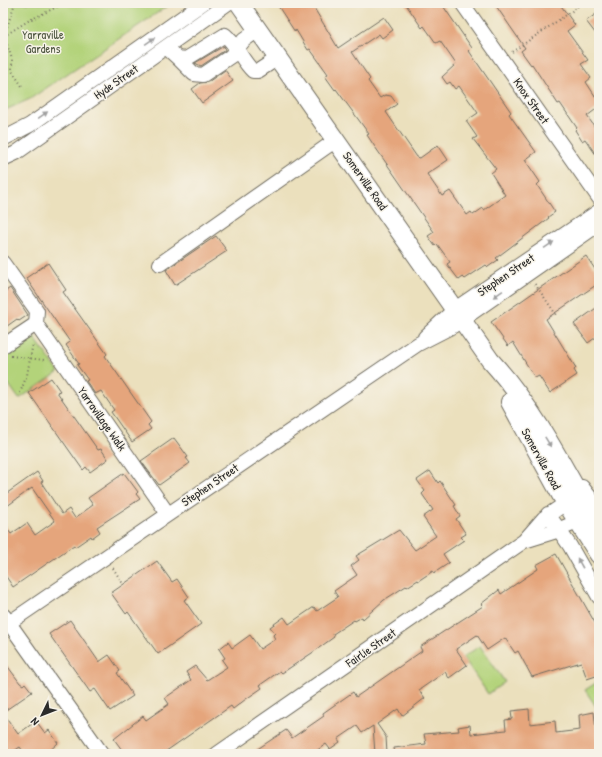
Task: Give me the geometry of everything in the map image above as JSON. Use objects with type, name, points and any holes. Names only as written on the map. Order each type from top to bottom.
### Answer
[{"type":"main road","name":"Somerville Road","points":[[239,3],[490,360],[510,384],[559,459],[594,508],[599,530]]},
{"type":"main road","name":"Somerville Road","points":[[490,360],[508,398],[566,503],[599,555]]},
{"type":"main road","points":[[566,503],[594,508]]},
{"type":"main road","points":[[577,522],[594,508]]},
{"type":"street","name":"Hyde Street","points":[[3,139],[39,118],[203,3]]},
{"type":"street","name":"Hyde Street","points":[[3,159],[16,153],[228,3]]},
{"type":"street","name":"Knox Street","points":[[462,3],[599,198]]},
{"type":"street","points":[[208,17],[212,42]]},
{"type":"street","points":[[166,47],[194,74],[203,75],[230,56],[245,38],[258,30]]},
{"type":"street","points":[[178,58],[186,59],[212,42],[225,36],[231,40],[253,71],[258,71],[278,58]]},
{"type":"street","points":[[160,264],[336,140]]},
{"type":"street","points":[[3,162],[16,153]]},
{"type":"street","name":"Stephen Street","points":[[5,622],[105,557],[418,344],[599,211]]},
{"type":"street","name":"Stephen Street","points":[[458,314],[528,273],[599,224]]},
{"type":"street","points":[[3,262],[37,311],[36,324],[5,351]]},
{"type":"street","name":"Yarravillage Walk","points":[[36,324],[168,514]]},
{"type":"street","name":"Fairlie Street","points":[[217,754],[524,541],[548,514],[566,503]]},
{"type":"street","points":[[548,514],[599,597]]},
{"type":"street","name":"Fairlie Street","points":[[524,541],[559,530],[577,522]]},
{"type":"street","points":[[5,622],[102,754]]},
{"type":"path","points":[[15,3],[3,36],[12,59],[12,71],[22,86]]},
{"type":"path","points":[[3,36],[65,3]]},
{"type":"path","points":[[512,52],[578,7],[575,3]]},
{"type":"path","points":[[528,273],[557,316]]},
{"type":"path","points":[[20,393],[32,358],[36,324]]},
{"type":"path","points":[[5,351],[32,358],[63,363]]},
{"type":"path","points":[[105,557],[124,584]]},
{"type":"green space","name":"Yarraville Gardens","points":[[3,3],[172,3],[30,99],[3,111]]},
{"type":"green space","points":[[31,333],[59,372],[19,399],[3,376],[3,353]]},
{"type":"green space","points":[[480,646],[505,682],[488,694],[463,657]]},
{"type":"green space","points":[[599,681],[599,711],[585,690]]},
{"type":"building","points":[[276,3],[311,3],[338,48],[384,17],[393,30],[382,38],[379,34],[352,52],[370,79],[368,81],[380,98],[385,95],[391,96],[397,104],[386,112],[417,157],[420,158],[438,145],[448,160],[427,174],[442,196],[450,191],[467,215],[471,212],[473,215],[483,208],[484,210],[505,195],[491,173],[496,169],[473,139],[477,137],[466,121],[478,113],[459,86],[455,89],[450,82],[447,84],[442,77],[456,64],[440,41],[436,43],[424,26],[422,28],[405,3],[441,3],[472,48],[469,51],[511,112],[509,114],[536,152],[525,160],[540,182],[537,185],[555,212],[496,258],[498,260],[488,267],[486,265],[465,279],[463,277],[459,280],[447,264],[450,262],[437,244],[435,246],[428,236],[434,232],[367,135],[369,134],[325,76],[328,74],[310,49],[308,50],[296,30],[295,32]]},
{"type":"building","points":[[494,3],[559,3],[575,25],[567,31],[588,60],[581,64],[591,78],[586,82],[599,102],[599,107],[587,116],[599,133],[599,159],[585,139],[582,141],[575,130],[577,128],[560,103],[558,104],[532,64],[531,65],[521,51],[525,48]]},
{"type":"building","points":[[599,12],[599,38],[586,21]]},
{"type":"building","points":[[224,46],[225,50],[201,66],[195,63]]},
{"type":"building","points":[[225,70],[233,81],[202,103],[192,89],[200,83],[208,82]]},
{"type":"building","points":[[216,236],[227,251],[175,285],[166,270]]},
{"type":"building","points":[[586,256],[599,275],[599,283],[546,319],[576,368],[574,370],[577,375],[550,393],[539,376],[535,378],[513,342],[508,346],[491,322]]},
{"type":"building","points":[[48,263],[66,290],[63,292],[107,354],[105,356],[151,422],[148,425],[151,429],[132,442],[111,412],[114,410],[101,391],[95,394],[86,381],[88,380],[77,365],[79,364],[66,345],[70,342],[26,278]]},
{"type":"building","points":[[10,288],[28,315],[19,321],[17,319],[3,329],[3,293]]},
{"type":"building","points":[[599,306],[599,335],[588,343],[574,324]]},
{"type":"building","points":[[51,378],[60,391],[57,392],[98,450],[101,449],[108,459],[90,472],[86,467],[83,470],[29,393]]},
{"type":"building","points":[[174,438],[188,457],[186,458],[190,463],[159,485],[141,461]]},
{"type":"building","points":[[430,471],[438,483],[440,481],[456,505],[454,506],[460,516],[456,519],[466,534],[461,537],[464,540],[443,554],[449,563],[434,573],[433,571],[418,581],[407,587],[406,586],[384,600],[363,619],[362,617],[355,621],[354,620],[333,634],[334,637],[312,653],[282,673],[280,671],[260,685],[262,688],[233,709],[231,706],[162,754],[125,754],[114,739],[143,716],[146,720],[169,704],[165,698],[191,680],[186,672],[195,666],[207,680],[227,667],[222,660],[225,658],[219,649],[228,642],[232,648],[250,635],[260,649],[275,639],[273,635],[275,633],[270,627],[284,617],[289,624],[314,607],[317,611],[338,597],[334,591],[357,575],[351,566],[359,560],[356,556],[399,530],[415,550],[436,536],[423,517],[433,510],[422,494],[425,491],[417,480]]},
{"type":"building","points":[[37,472],[43,481],[41,482],[62,514],[69,509],[75,518],[93,505],[88,498],[124,473],[138,492],[136,494],[140,499],[97,527],[100,532],[92,538],[91,536],[75,547],[74,545],[13,587],[3,572],[3,523],[11,534],[27,523],[35,535],[55,521],[32,488],[3,509],[3,496]]},
{"type":"building","points":[[556,554],[595,623],[599,622],[599,675],[587,679],[581,662],[532,677],[518,651],[515,653],[505,638],[487,650],[477,635],[456,649],[467,665],[449,678],[445,672],[419,690],[425,698],[402,716],[398,709],[377,724],[386,737],[387,754],[375,754],[373,726],[362,733],[357,726],[338,739],[340,742],[330,749],[326,744],[312,754],[250,754],[286,730],[292,738],[324,716],[323,713],[353,692],[356,697],[422,651],[420,647],[483,606],[481,604],[499,590],[501,594],[538,569],[536,565]]},
{"type":"building","points":[[157,561],[172,582],[177,579],[189,597],[184,600],[201,624],[158,654],[128,612],[126,614],[111,593]]},
{"type":"building","points":[[70,620],[99,662],[109,655],[120,671],[117,673],[133,696],[110,711],[95,689],[90,692],[49,634]]},
{"type":"building","points":[[3,660],[20,683],[23,685],[25,683],[32,692],[3,712]]},
{"type":"building","points":[[529,709],[530,724],[555,721],[556,733],[580,730],[579,715],[594,712],[597,739],[599,739],[599,754],[395,754],[394,748],[426,744],[424,734],[459,731],[458,727],[470,725],[471,734],[506,730],[505,720],[512,719],[511,711]]},
{"type":"building","points":[[3,713],[18,734],[36,721],[45,733],[49,730],[58,743],[46,754],[25,754],[20,747],[11,753],[7,748],[3,752]]}]
